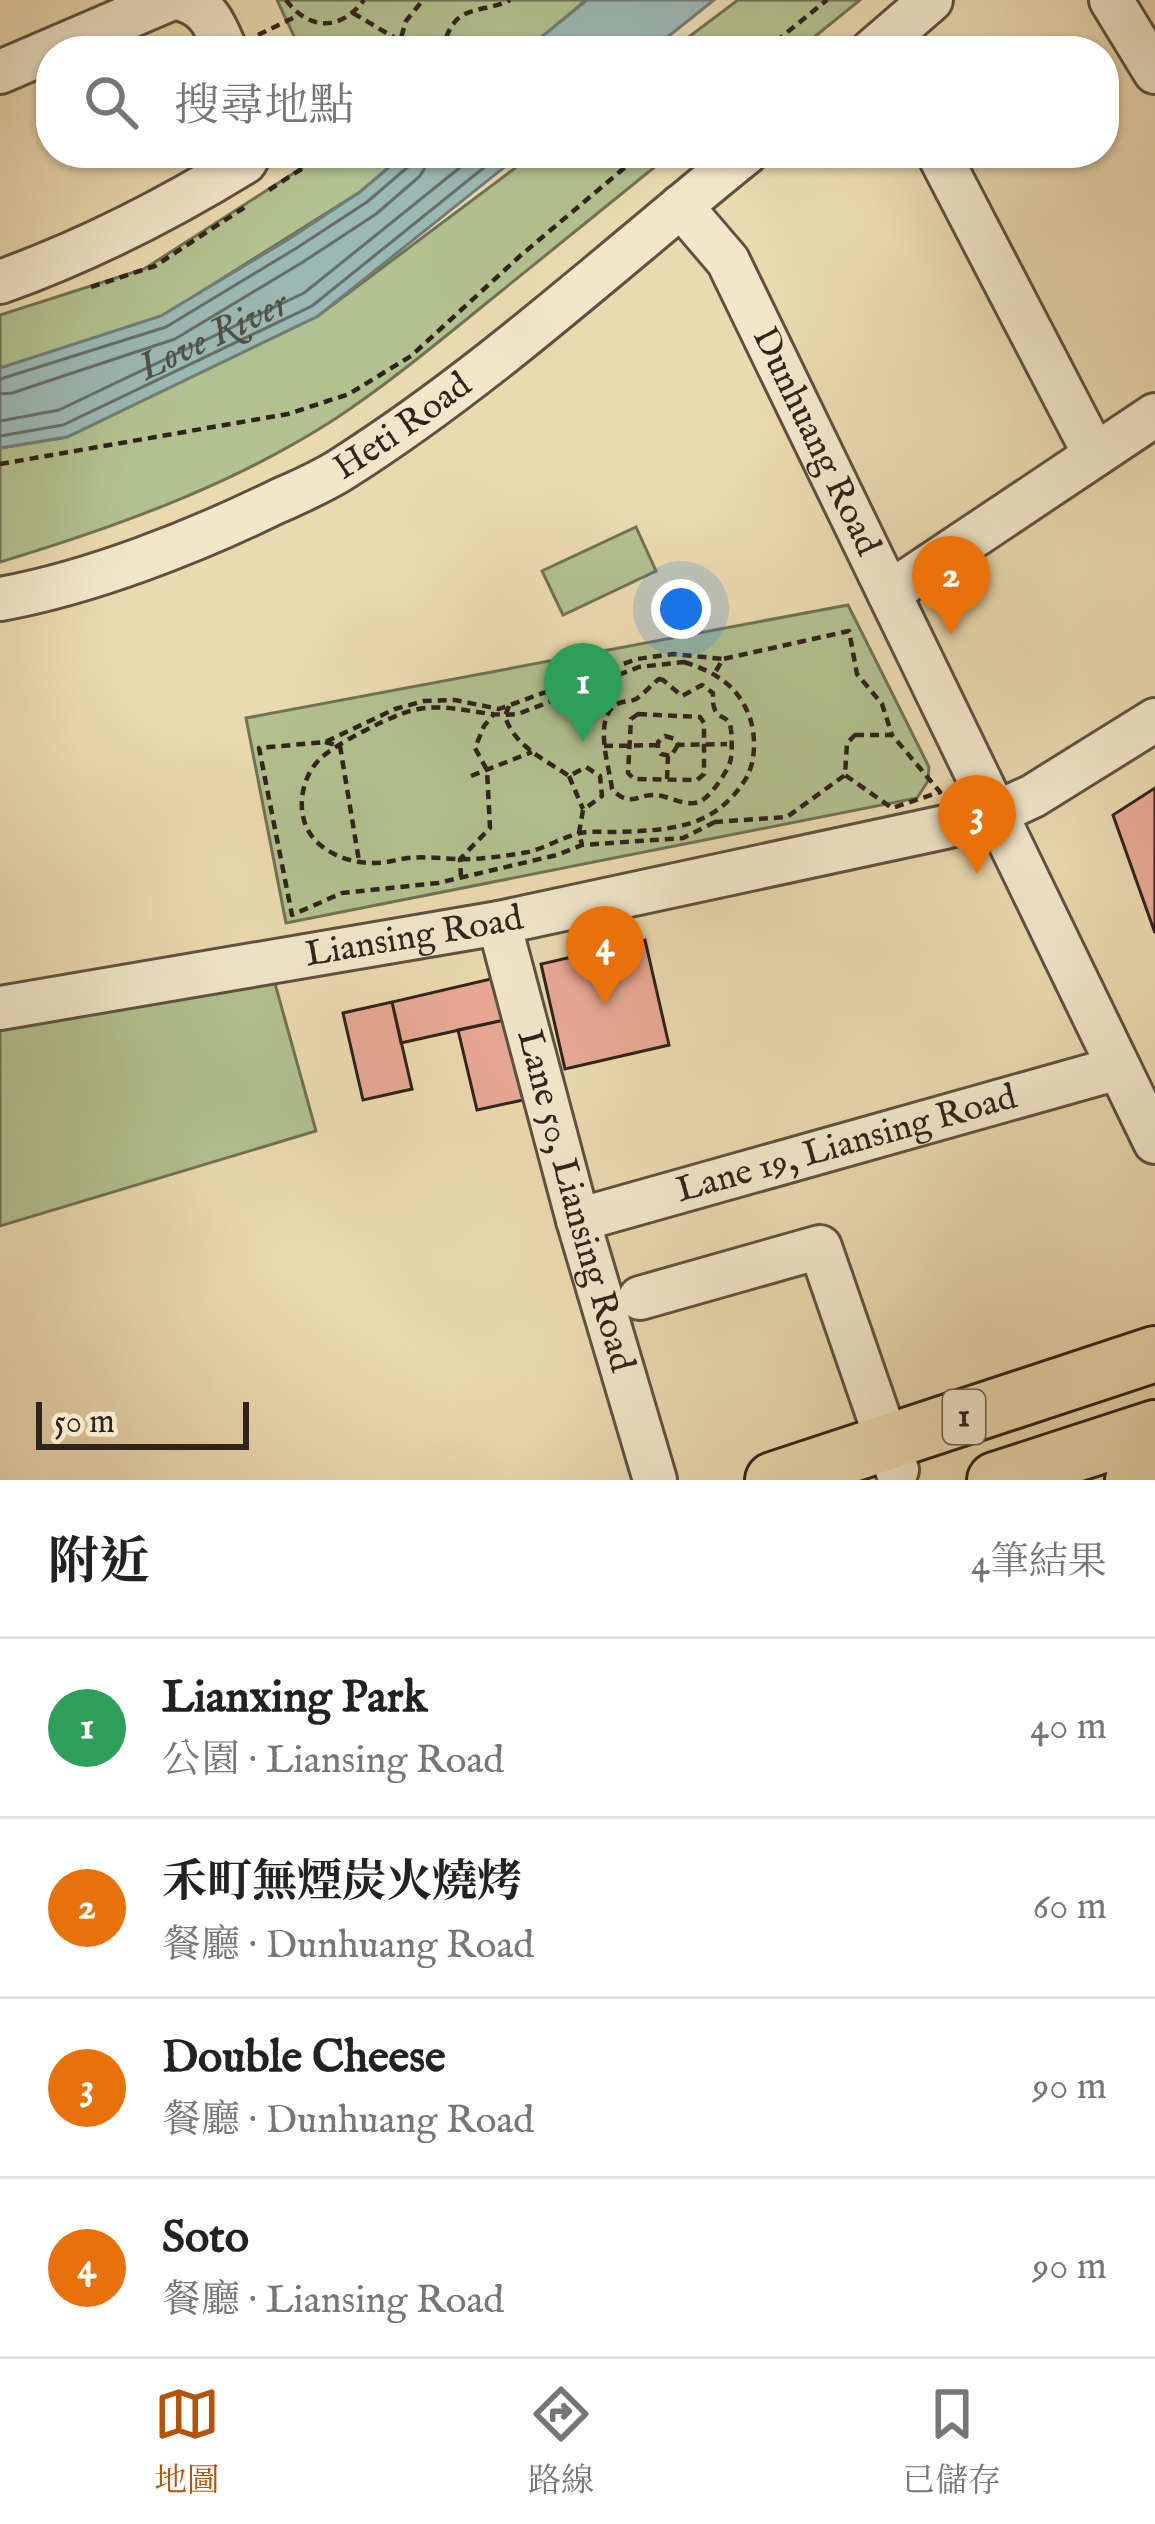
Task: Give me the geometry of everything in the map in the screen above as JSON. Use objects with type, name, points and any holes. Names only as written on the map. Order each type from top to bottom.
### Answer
[{"type":"main road","name":"1","points":[[884,1464],[1155,1354]]},
{"type":"main road","name":"1","points":[[773,1480],[884,1464],[1155,1385]]},
{"type":"main road","name":"1","points":[[994,1480],[1145,1462]]},
{"type":"street","points":[[85,36],[168,0]]},
{"type":"street","points":[[184,0],[195,4],[228,36]]},
{"type":"street","points":[[893,36],[932,0]]},
{"type":"street","points":[[1111,0],[1155,71]]},
{"type":"street","points":[[0,73],[36,57]]},
{"type":"street","points":[[0,282],[108,239],[235,168]]},
{"type":"street","name":"Heti Road","points":[[0,599],[139,560],[338,472],[559,310],[728,168]]},
{"type":"street","points":[[946,168],[1095,455]]},
{"type":"street","name":"Dunhuang Road","points":[[681,206],[728,261],[1155,1142]]},
{"type":"street","points":[[889,593],[1155,415]]},
{"type":"street","name":"Liansing Road","points":[[0,1008],[499,923],[994,814],[1044,790],[1155,720]]},
{"type":"street","name":"Lane 50, Liansing Road","points":[[499,923],[578,1220],[656,1480]]},
{"type":"street","name":"Lane 19, Liansing Road","points":[[578,1220],[1118,1068]]},
{"type":"street","points":[[640,1298],[820,1247],[884,1464]]},
{"type":"path","points":[[286,0],[299,15],[326,23],[353,14],[364,0]]},
{"type":"path","points":[[402,36],[406,21],[423,0]]},
{"type":"path","points":[[447,36],[455,20],[470,11],[496,8],[510,0]]},
{"type":"path","points":[[783,36],[827,0]]},
{"type":"path","points":[[353,14],[390,36]]},
{"type":"path","points":[[257,36],[299,15]]},
{"type":"path","points":[[0,464],[288,414],[350,394],[411,356],[624,168]]},
{"type":"path","points":[[845,776],[787,817],[715,822],[683,838],[582,845],[557,856],[438,883],[342,893],[292,915],[259,748],[325,742],[424,700],[455,700],[496,711],[505,716],[518,714],[639,667],[684,662],[715,672],[742,701],[755,739],[750,773],[733,799],[693,824],[579,833],[531,852],[460,860],[412,855],[385,863],[348,860],[315,841],[302,815],[302,798],[306,780],[320,758],[403,713],[433,707],[496,711],[637,658],[673,654],[723,659],[849,632],[857,674],[882,704],[892,735],[940,792],[892,808],[845,776]]},
{"type":"path","points":[[715,672],[723,659]]},
{"type":"path","points":[[658,680],[682,696],[702,686],[709,688],[712,709],[731,727],[730,744],[732,762],[704,800],[694,804],[652,794],[632,801],[620,798],[611,789],[603,757],[604,727],[612,707],[631,702],[658,680]]},
{"type":"path","points":[[509,706],[505,716],[509,731],[569,776],[584,810],[579,833],[582,845]]},
{"type":"path","points":[[461,878],[460,860],[490,827],[487,770],[475,748],[496,711]]},
{"type":"path","points":[[638,714],[700,717],[704,745],[704,774],[697,780],[634,779],[628,773],[631,719],[638,714]]},
{"type":"path","points":[[845,776],[847,742],[855,735],[892,735]]},
{"type":"path","points":[[665,736],[677,745],[668,756],[657,746],[665,736]]},
{"type":"path","points":[[325,742],[340,746]]},
{"type":"path","points":[[677,745],[730,744]]},
{"type":"path","points":[[340,746],[359,861]]},
{"type":"path","points":[[604,746],[657,746]]},
{"type":"path","points":[[471,776],[532,752]]},
{"type":"path","points":[[544,760],[553,752]]},
{"type":"path","points":[[668,756],[668,779]]},
{"type":"path","points":[[569,776],[586,767],[600,776]]},
{"type":"path","points":[[600,776],[610,771]]},
{"type":"path","points":[[584,810],[602,796],[600,776]]},
{"type":"path","points":[[564,798],[576,792]]},
{"type":"path","points":[[706,817],[715,822]]},
{"type":"green space","points":[[277,0],[586,0],[544,36],[294,36]]},
{"type":"green space","points":[[738,0],[860,0],[816,36],[690,36]]},
{"type":"green space","points":[[302,168],[388,168],[360,192],[161,317],[0,368],[0,315],[144,269]]},
{"type":"green space","points":[[515,168],[653,168],[416,360],[296,443],[173,502],[0,562],[0,448],[67,437],[318,316]]},
{"type":"green space","points":[[636,527],[656,571],[563,615],[542,571]]},
{"type":"green space","points":[[848,605],[929,767],[928,781],[917,798],[286,923],[246,718]]},
{"type":"green space","points":[[274,980],[316,1131],[0,1226],[0,1029]]},
{"type":"water","points":[[587,0],[714,0],[669,36],[543,36]]},
{"type":"water","name":"Love River","points":[[388,168],[503,168],[318,316],[67,437],[0,448],[0,368],[161,316],[360,192]]},
{"type":"building","points":[[1155,788],[1155,933],[1113,815]]},
{"type":"building","points":[[645,940],[669,1045],[565,1069],[541,964]]},
{"type":"building","points":[[495,978],[504,1020],[401,1043],[392,1002]]},
{"type":"building","points":[[392,1002],[412,1089],[363,1100],[343,1013]]},
{"type":"building","points":[[504,1020],[523,1100],[477,1110],[458,1030]]},
{"type":"place","name":"禾町無煙炭火燒烤","points":[[951,635]]},
{"type":"place","name":"Lianxing Park","points":[[583,742]]},
{"type":"place","name":"Double Cheese","points":[[977,874]]},
{"type":"place","name":"Soto","points":[[605,1005]]}]
